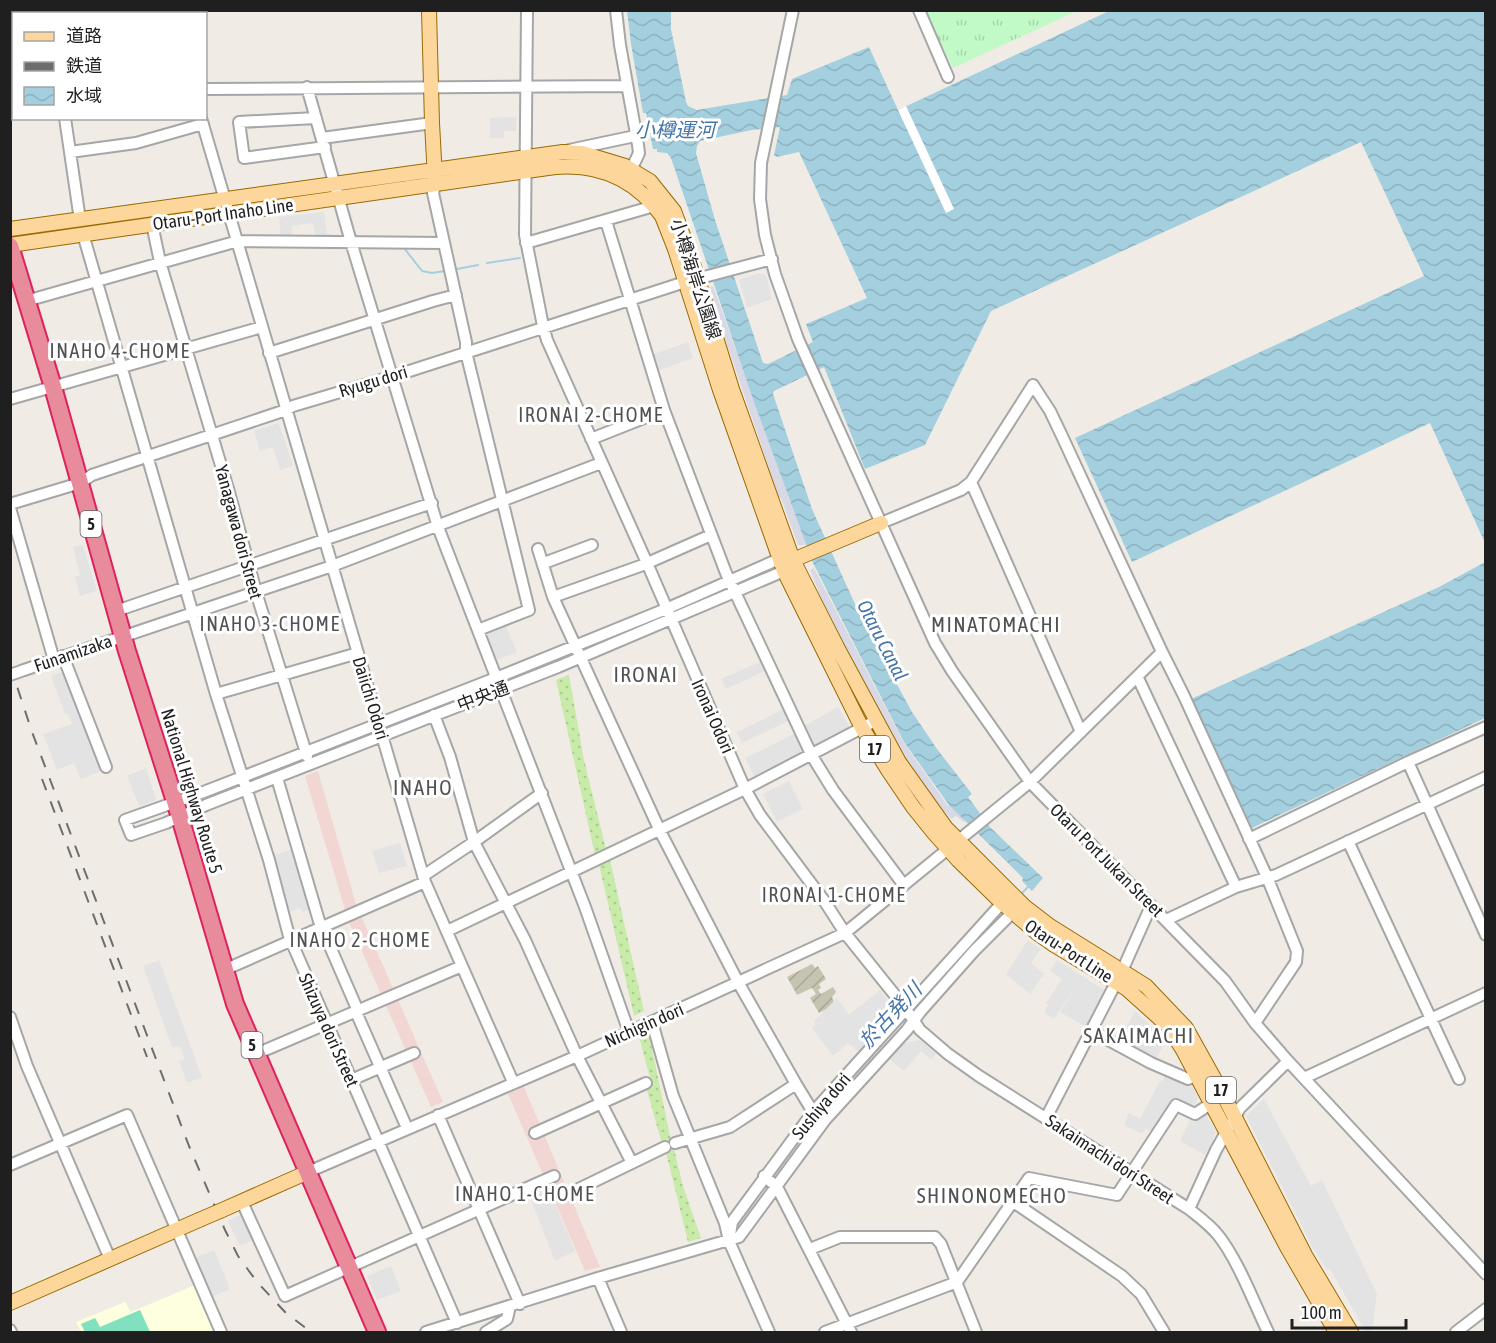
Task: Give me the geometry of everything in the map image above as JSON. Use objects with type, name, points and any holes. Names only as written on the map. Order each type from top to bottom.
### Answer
[{"type":"highway","name":"National Highway Route 5","points":[[10,245],[54,387],[122,636],[178,810],[235,1004],[378,1332]]},
{"type":"main road","points":[[429,10],[435,176]]},
{"type":"main road","name":"小樽海岸公園線","points":[[526,164],[562,152],[582,153],[617,163],[650,181],[674,211],[697,279],[720,390],[785,563]]},
{"type":"main road","name":"小樽海岸公園線","points":[[435,176],[526,164],[584,167],[613,175],[635,187],[654,206],[662,216],[697,279]]},
{"type":"main road","name":"Otaru-Port Inaho Line","points":[[10,245],[81,227],[435,176]]},
{"type":"main road","name":"Otaru-Port Inaho Line","points":[[10,229],[152,224],[228,206]]},
{"type":"main road","points":[[785,563],[881,523]]},
{"type":"main road","name":"Otaru-Port Line","points":[[785,563],[899,762],[953,844]]},
{"type":"main road","name":"Otaru-Port Line","points":[[785,563],[862,728],[913,807],[1054,945],[1146,987],[1186,1028],[1305,1255],[1351,1332]]},
{"type":"main road","name":"Otaru-Port Line","points":[[1119,976],[1167,1025],[1183,1050],[1287,1247],[1336,1332]]},
{"type":"main road","points":[[10,1303],[308,1172]]},
{"type":"street","name":"Ironai Odori","points":[[527,10],[526,243],[547,340],[745,789],[760,815],[825,902],[845,933],[910,1016]]},
{"type":"street","points":[[616,10],[639,153],[631,170]]},
{"type":"street","points":[[772,259],[765,235],[760,199],[761,163],[793,10]]},
{"type":"street","points":[[919,10],[948,77]]},
{"type":"street","points":[[207,89],[627,86]]},
{"type":"street","points":[[308,87],[351,242],[438,527],[542,793],[629,1032]]},
{"type":"street","points":[[316,118],[239,122],[244,158],[432,123]]},
{"type":"street","name":"Shizuya dori Street","points":[[65,120],[81,227],[96,282],[216,694],[269,860],[290,940],[457,1323]]},
{"type":"street","points":[[69,152],[136,143],[202,122]]},
{"type":"street","name":"Daiichi Odori","points":[[202,122],[424,879],[513,1082]]},
{"type":"street","points":[[562,152],[635,135]]},
{"type":"street","points":[[435,176],[433,194],[466,342],[466,352],[530,610],[478,630]]},
{"type":"street","points":[[526,243],[654,206]]},
{"type":"street","points":[[606,221],[664,410],[711,535],[733,586],[812,756],[833,790],[903,884]]},
{"type":"street","name":"Yanagawa dori Street","points":[[152,224],[160,262],[309,765]]},
{"type":"street","points":[[26,301],[238,241],[444,243]]},
{"type":"street","name":"Ryugu dori","points":[[10,506],[80,483],[92,475],[213,436],[293,406],[630,299],[772,259]]},
{"type":"street","name":"Otaru Port Jukan Street","points":[[772,259],[784,303],[818,385],[935,643],[952,671],[1030,782],[1225,981],[1255,1023],[1288,1061],[1485,1274]]},
{"type":"street","points":[[270,353],[456,295]]},
{"type":"street","points":[[10,399],[262,327]]},
{"type":"street","points":[[881,523],[960,490],[971,482],[1033,385],[1050,411],[1161,652],[1184,696],[1267,877],[1297,951],[1296,962],[1255,1023]]},
{"type":"street","points":[[591,439],[664,410]]},
{"type":"street","name":"Funamizaka","points":[[10,675],[332,566],[601,463]]},
{"type":"street","points":[[971,482],[1082,732]]},
{"type":"street","points":[[116,611],[432,503]]},
{"type":"street","points":[[10,506],[58,658],[106,767]]},
{"type":"street","points":[[553,597],[647,563],[711,535]]},
{"type":"street","points":[[544,563],[592,544]]},
{"type":"street","points":[[538,549],[553,597],[576,646],[579,658],[660,831],[738,982],[796,1084],[813,1112],[825,1120]]},
{"type":"street","name":"中央通","points":[[178,810],[247,790],[579,658],[669,614],[785,563]]},
{"type":"street","name":"中央通","points":[[178,810],[243,777],[576,646],[669,614]]},
{"type":"street","name":"Nichigin dori","points":[[308,1172],[577,1056],[845,933],[1030,782],[1138,678],[1161,652]]},
{"type":"street","points":[[216,694],[358,653]]},
{"type":"street","points":[[1138,678],[1236,887]]},
{"type":"street","points":[[434,715],[450,757],[474,842],[525,939],[577,1056],[632,1163]]},
{"type":"street","points":[[447,932],[660,831],[812,756],[877,720]]},
{"type":"street","points":[[1249,839],[1485,727]]},
{"type":"street","points":[[1408,762],[1485,935]]},
{"type":"street","points":[[1166,920],[1236,887],[1276,875],[1485,777]]},
{"type":"street","points":[[277,778],[322,927],[407,1128]]},
{"type":"street","points":[[224,970],[424,879],[542,793]]},
{"type":"street","points":[[1348,841],[1459,1079]]},
{"type":"street","name":"Sushiya dori","points":[[426,1332],[739,1237],[747,1229],[770,1181],[813,1112],[974,951],[1012,903]]},
{"type":"street","points":[[1046,1118],[1092,1031],[1151,906]]},
{"type":"street","points":[[256,1054],[462,966]]},
{"type":"street","points":[[1304,1078],[1485,993]]},
{"type":"street","name":"Sushiya dori","points":[[729,1240],[732,1222],[825,1120],[910,1016]]},
{"type":"street","name":"Sakaimachi dori Street","points":[[910,1016],[920,1030],[948,1054],[1189,1209],[1217,1233],[1268,1332]]},
{"type":"street","points":[[10,1017],[12,1031],[110,1259]]},
{"type":"street","points":[[652,1022],[673,1096],[725,1223],[729,1240],[769,1332]]},
{"type":"street","points":[[1092,1031],[1151,1063],[1188,1079],[1196,1075]]},
{"type":"street","points":[[351,1080],[414,1053]]},
{"type":"street","points":[[1189,1209],[1234,1116],[1288,1061]]},
{"type":"street","points":[[535,1133],[646,1083]]},
{"type":"street","points":[[562,1197],[670,1145],[730,1127],[796,1084]]},
{"type":"street","points":[[825,1332],[849,1328],[957,1282],[1029,1178],[1117,1195],[1176,1105],[1195,1114],[1212,1103]]},
{"type":"street","points":[[10,1165],[127,1115],[221,1332]]},
{"type":"street","points":[[438,1115],[479,1209],[515,1305],[507,1318],[486,1332]]},
{"type":"street","points":[[242,1202],[285,1296],[554,1176]]},
{"type":"street","points":[[770,1181],[810,1249],[849,1328]]},
{"type":"street","points":[[1012,1201],[1128,1282],[1141,1294],[1164,1332]]},
{"type":"street","points":[[810,1249],[840,1236],[935,1237],[941,1244],[976,1332]]},
{"type":"street","points":[[598,1278],[621,1332]]},
{"type":"street","points":[[1456,1332],[1485,1309]]},
{"type":"shaded area","points":[[516,117],[516,131],[504,131],[504,138],[490,138],[490,118]]},
{"type":"shaded area","points":[[324,212],[327,234],[334,234],[334,238],[316,239],[313,223],[292,226],[292,238],[281,238],[279,217]]},
{"type":"shaded area","points":[[758,273],[766,275],[772,299],[747,308],[739,280]]},
{"type":"shaded area","points":[[713,286],[796,516],[822,538],[805,545],[798,545],[781,498],[779,498],[708,288]]},
{"type":"shaded area","points":[[688,342],[693,358],[657,371],[651,355]]},
{"type":"shaded area","points":[[279,423],[293,466],[280,470],[273,447],[260,451],[254,431]]},
{"type":"shaded area","points":[[81,545],[97,591],[80,596],[75,577],[80,575],[73,547]]},
{"type":"shaded area","points":[[814,568],[904,743],[948,806],[965,792],[978,811],[964,822],[956,816],[951,819],[930,794],[896,743],[852,665],[828,615],[810,570]]},
{"type":"shaded area","points":[[505,624],[517,652],[497,660],[485,630]]},
{"type":"shaded area","points":[[762,661],[767,670],[726,689],[721,679]]},
{"type":"shaded area","points":[[64,671],[101,771],[81,779],[74,763],[57,770],[43,734],[72,724],[68,714],[65,714],[51,676]]},
{"type":"shaded area","points":[[838,707],[852,730],[815,751],[802,727]]},
{"type":"shaded area","points":[[786,708],[792,719],[742,743],[737,732]]},
{"type":"shaded area","points":[[798,732],[809,754],[756,780],[745,758]]},
{"type":"shaded area","points":[[146,768],[156,800],[139,806],[127,776]]},
{"type":"shaded area","points":[[318,771],[356,904],[443,1102],[431,1107],[348,920],[305,776]]},
{"type":"shaded area","points":[[789,781],[803,809],[777,822],[763,794]]},
{"type":"shaded area","points":[[400,843],[407,866],[379,873],[372,851]]},
{"type":"shaded area","points":[[295,848],[312,909],[302,912],[300,908],[288,912],[272,856]]},
{"type":"shaded area","points":[[1028,940],[1041,949],[1031,963],[1044,974],[1030,994],[1006,974]]},
{"type":"shaded area","points":[[159,960],[202,1077],[187,1083],[179,1061],[185,1059],[180,1046],[172,1047],[143,966]]},
{"type":"shaded area","points":[[1057,960],[1106,991],[1086,1027],[1060,1012],[1080,980],[1054,1019],[1044,1012],[1048,1005],[1046,1003],[1062,979],[1050,971]]},
{"type":"shaded area","points":[[812,964],[815,968],[818,966],[826,979],[819,984],[821,988],[818,990],[821,994],[833,987],[836,992],[832,997],[835,1004],[819,1013],[810,998],[816,994],[812,988],[797,995],[787,977]]},
{"type":"shaded area","points":[[880,990],[898,1013],[861,1054],[848,1043],[833,1056],[812,1028],[816,1024],[814,1021],[837,998],[849,1015]]},
{"type":"shaded area","points":[[1135,1011],[1166,1041],[1154,1062],[1118,1043]]},
{"type":"shaded area","points":[[920,1040],[936,1054],[931,1060],[921,1051],[904,1071],[889,1059],[904,1043]]},
{"type":"shaded area","points":[[1167,1074],[1192,1086],[1198,1098],[1192,1110],[1174,1102],[1154,1134],[1146,1128],[1142,1134],[1124,1125],[1129,1113],[1140,1119],[1160,1081]]},
{"type":"shaded area","points":[[524,1087],[600,1267],[585,1271],[508,1094]]},
{"type":"shaded area","points":[[1264,1099],[1311,1186],[1322,1180],[1377,1294],[1372,1330],[1366,1332],[1330,1269],[1327,1270],[1313,1248],[1246,1116]]},
{"type":"shaded area","points":[[1205,1112],[1216,1132],[1205,1155],[1180,1141],[1190,1120],[1194,1122]]},
{"type":"shaded area","points":[[549,1190],[575,1251],[555,1261],[530,1197]]},
{"type":"shaded area","points":[[243,1214],[254,1240],[240,1246],[228,1221]]},
{"type":"shaded area","points":[[214,1250],[230,1289],[211,1297],[195,1258]]},
{"type":"shaded area","points":[[391,1266],[401,1291],[377,1300],[367,1276]]},
{"type":"shaded area","points":[[195,1285],[216,1332],[81,1332],[76,1322],[125,1302],[131,1312]]},
{"type":"green space","points":[[925,11],[1077,11],[953,68]]},
{"type":"green space","points":[[569,675],[584,760],[606,849],[595,855],[556,680]]},
{"type":"green space","points":[[610,860],[644,1011],[634,1016],[599,865]]},
{"type":"green space","points":[[649,1034],[671,1141],[662,1144],[646,1087],[651,1082],[639,1037]]},
{"type":"green space","points":[[673,1145],[683,1186],[701,1238],[688,1242],[665,1148]]},
{"type":"green space","points":[[140,1310],[150,1332],[85,1332],[81,1324],[95,1318],[100,1327]]},
{"type":"water","name":"小樽運河","points":[[627,11],[671,11],[671,29],[686,102],[688,106],[697,110],[787,95],[792,79],[869,47],[898,110],[1109,11],[1485,11],[1485,543],[1430,423],[1132,562],[1075,438],[1424,276],[1361,142],[991,311],[925,445],[865,469],[824,367],[774,391],[773,394],[812,509],[864,624],[912,712],[972,794],[968,797],[990,827],[1043,878],[1032,891],[1022,881],[1023,878],[949,805],[904,742],[813,563],[754,402],[671,158],[667,153],[653,149],[646,113],[643,113]],"holes":[[[780,127],[774,155],[777,157],[799,152],[867,298],[806,324],[813,342],[768,364],[763,363],[715,220],[696,153],[700,141],[752,130]]]},
{"type":"water","points":[[1485,562],[1485,718],[1252,828],[1191,699],[1439,587]]},
{"type":"pier","points":[[906,106],[954,209],[946,213],[898,110]]},
{"type":"waterway","points":[[404,248],[422,271],[432,273],[445,271]]},
{"type":"waterway","points":[[487,263],[520,258]]},
{"type":"waterway","points":[[457,269],[478,265]]},
{"type":"waterway","name":"於古発川","points":[[1020,895],[1029,886]]},
{"type":"waterway","name":"於古発川","points":[[977,941],[1003,912]]},
{"type":"waterway","name":"於古発川","points":[[915,1007],[951,970]]},
{"type":"waterway","name":"於古発川","points":[[773,1177],[815,1118]]},
{"type":"railway","points":[[10,665],[32,732],[189,1146],[225,1230],[238,1256],[257,1282],[286,1313],[311,1332]]},
{"type":"railway","points":[[42,779],[147,1057]]},
{"type":"district","name":"INAHO 4-CHOME","points":[[120,350]]},
{"type":"district","name":"IRONAI 2-CHOME","points":[[591,414]]},
{"type":"district","name":"INAHO 3-CHOME","points":[[270,623]]},
{"type":"district","name":"MINATOMACHI","points":[[996,624]]},
{"type":"district","name":"IRONAI","points":[[646,674]]},
{"type":"district","name":"INAHO","points":[[423,787]]},
{"type":"district","name":"IRONAI 1-CHOME","points":[[834,894]]},
{"type":"district","name":"INAHO 2-CHOME","points":[[360,939]]},
{"type":"district","name":"SAKAIMACHI","points":[[1139,1035]]},
{"type":"district","name":"INAHO 1-CHOME","points":[[525,1193]]},
{"type":"district","name":"SHINONOMECHO","points":[[992,1195]]},
{"type":"water label","name":"Otaru Canal","points":[[883,640]]}]
